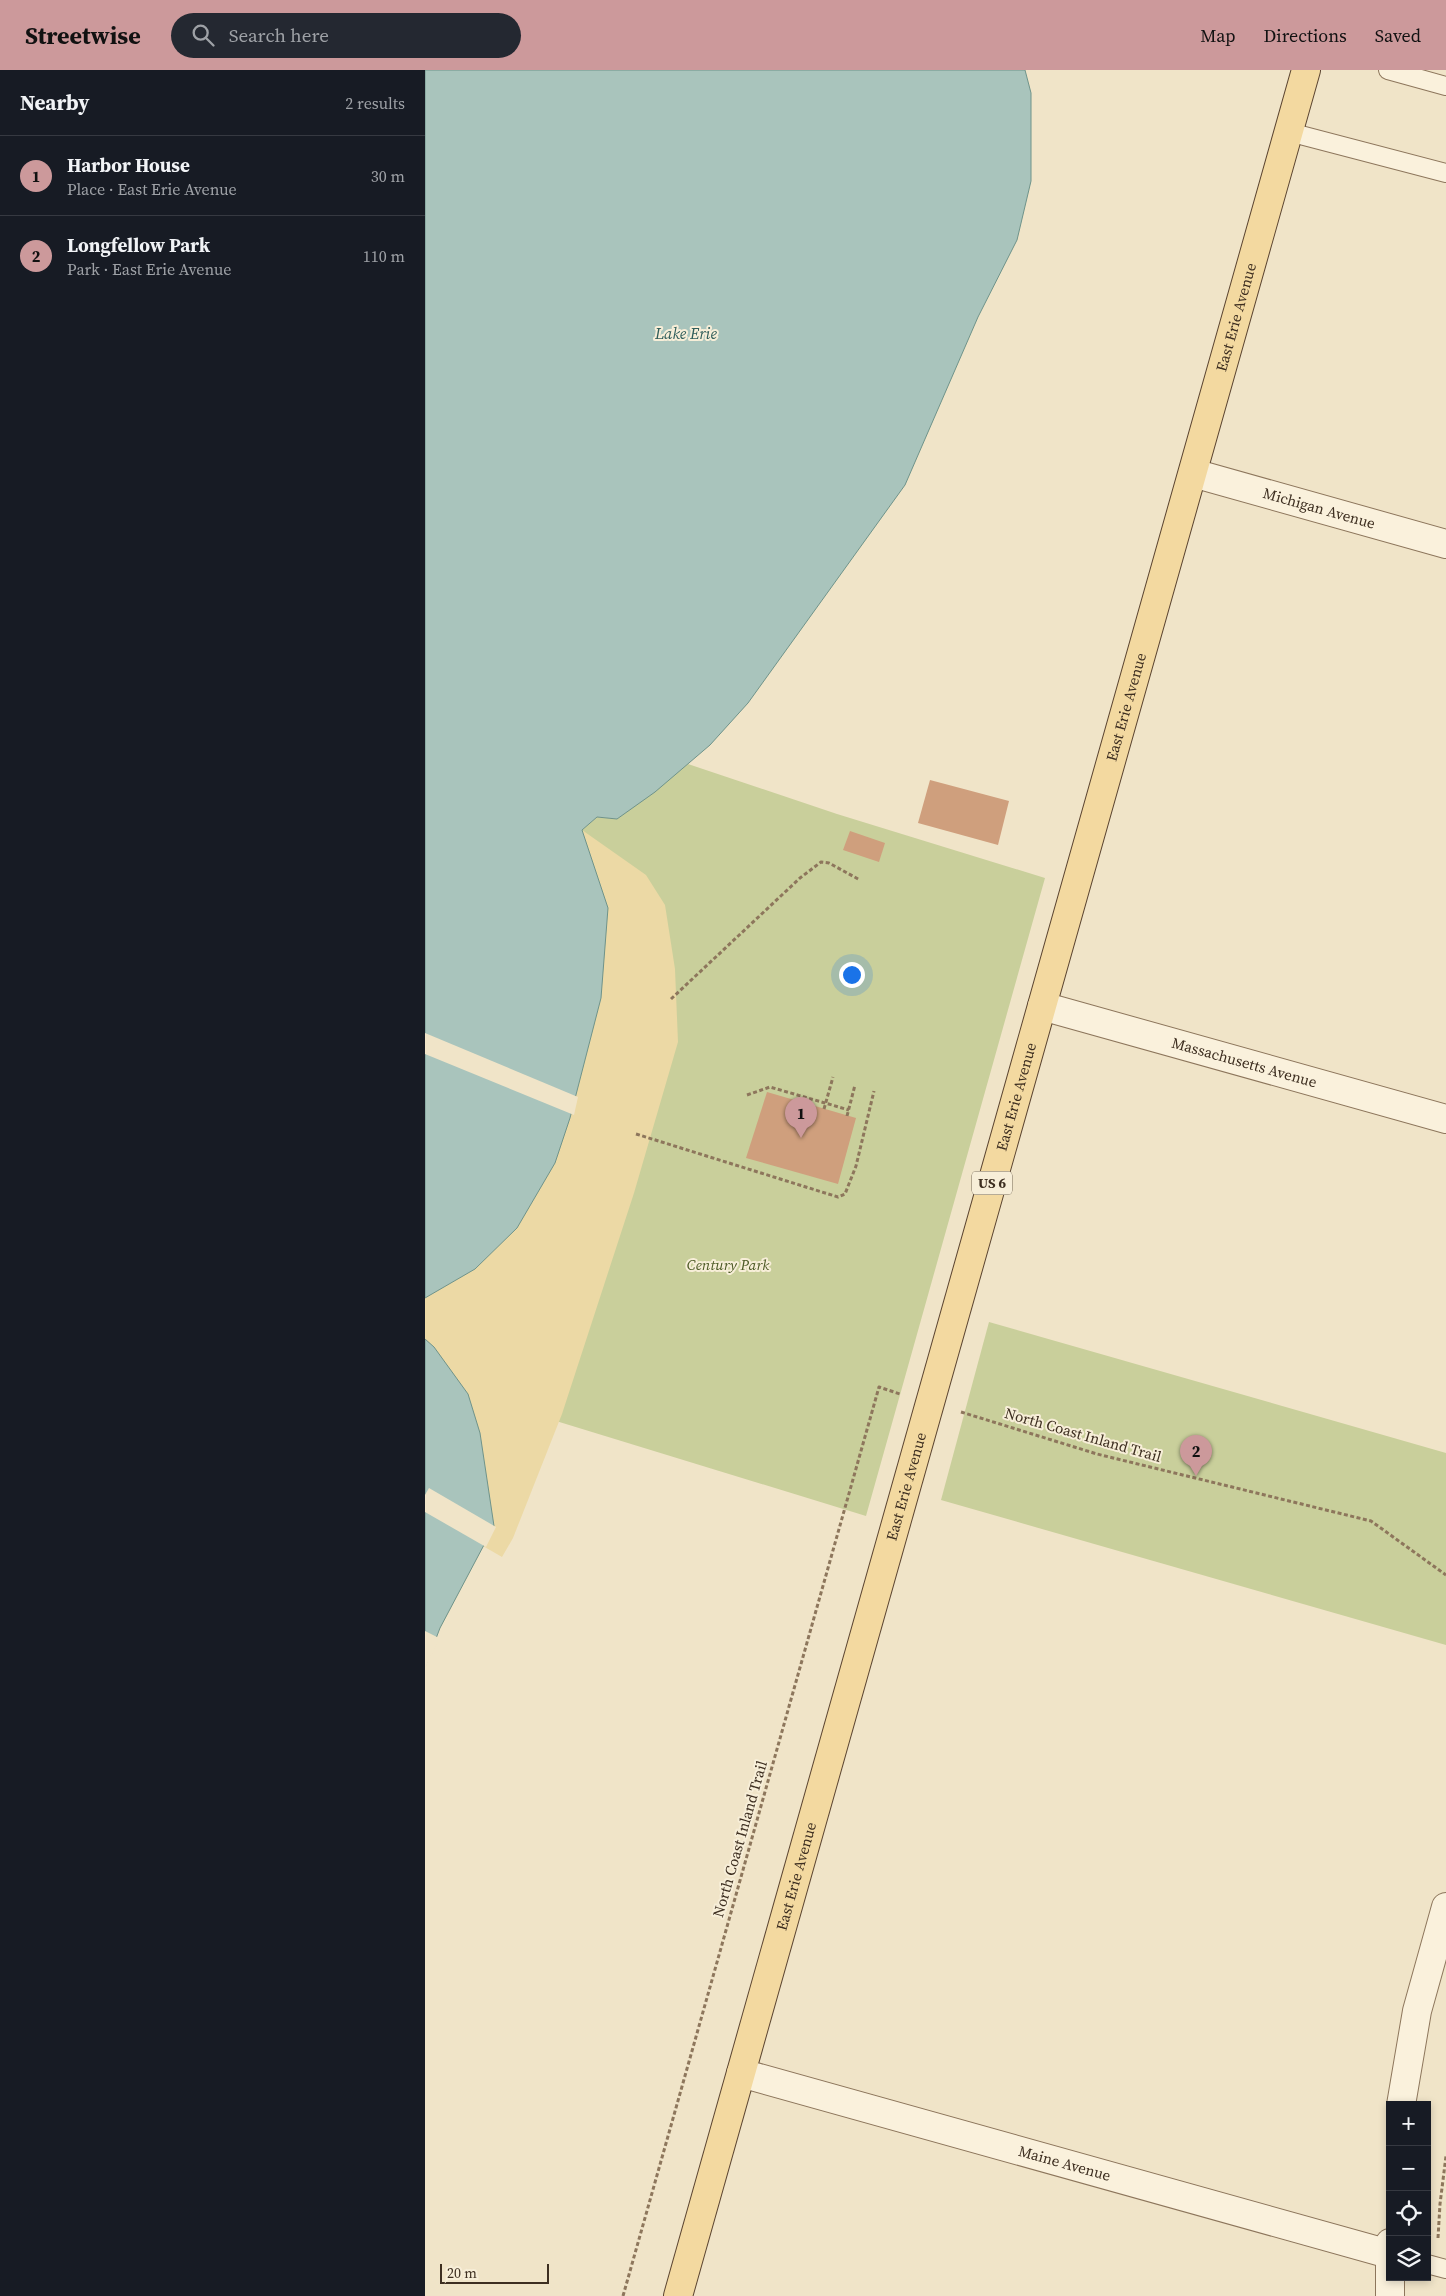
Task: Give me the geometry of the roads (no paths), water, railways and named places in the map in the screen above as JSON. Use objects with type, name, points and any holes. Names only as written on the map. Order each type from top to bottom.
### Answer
[{"type":"main road","name":"East Erie Avenue","points":[[678,2296],[1306,70]]},
{"type":"street","name":"Michigan Avenue","points":[[1193,473],[1446,544]]},
{"type":"street","name":"Massachusetts Avenue","points":[[1042,1006],[1446,1120]]},
{"type":"street","points":[[1402,2101],[1417,2011],[1446,1907]]},
{"type":"street","name":"Maine Avenue","points":[[741,2073],[1386,2249]]},
{"type":"street","points":[[1390,2281],[1390,2296]]},
{"type":"lane","points":[[1388,70],[1446,86]]},
{"type":"lane","points":[[1289,132],[1446,173]]},
{"type":"water","name":"Lake Erie","points":[[425,70],[1025,70],[1031,93],[1031,181],[1017,240],[978,317],[905,485],[748,703],[710,745],[655,792],[617,819],[597,817],[582,830],[608,908],[601,998],[570,1118],[555,1163],[517,1228],[475,1269],[425,1298]]},
{"type":"water","points":[[425,1339],[434,1347],[468,1394],[480,1433],[494,1526],[440,1628],[425,1667]]},
{"type":"place","name":"Harbor House","points":[[801,1138]]},
{"type":"place","name":"Longfellow Park","points":[[1196,1476]]},
{"type":"park label","name":"Century Park","points":[[728,1265]]}]
